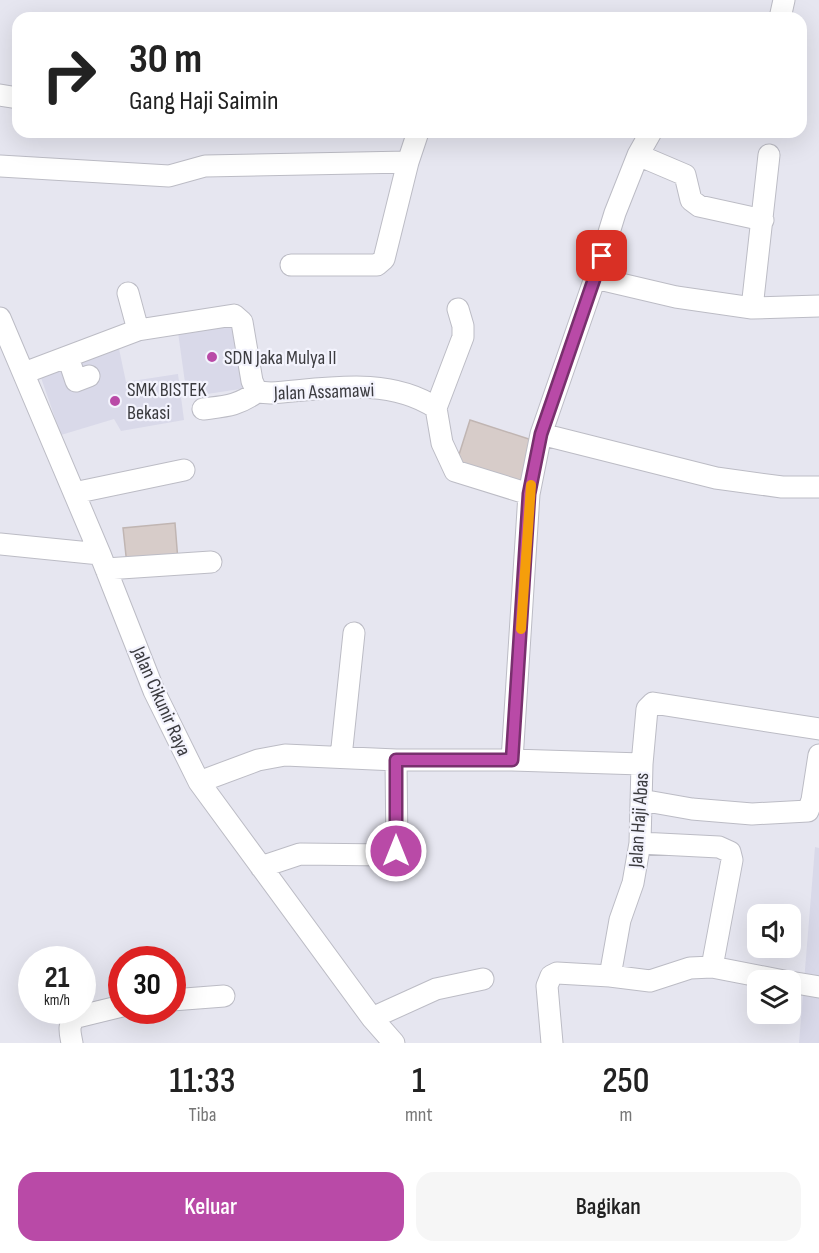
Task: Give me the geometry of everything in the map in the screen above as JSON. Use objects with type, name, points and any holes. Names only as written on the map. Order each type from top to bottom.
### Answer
[{"type":"street","points":[[291,265],[377,265],[384,259],[416,138]]},
{"type":"street","points":[[512,760],[529,494],[541,434],[615,213],[638,155],[648,138]]},
{"type":"street","points":[[638,155],[685,175],[691,200],[699,206],[763,220]]},
{"type":"street","points":[[752,308],[769,155]]},
{"type":"street","points":[[0,166],[169,176],[205,166],[408,162]]},
{"type":"street","points":[[595,278],[676,297],[752,308],[819,306]]},
{"type":"street","points":[[128,293],[138,330]]},
{"type":"street","points":[[458,309],[463,326],[463,337],[436,408],[442,443],[455,471],[529,494]]},
{"type":"street","name":"Jalan Assamawi","points":[[24,373],[138,330],[234,315],[242,322],[252,381],[257,392],[368,387],[391,389],[422,398],[436,408]]},
{"type":"street","name":"Jalan Cikunir Raya","points":[[0,318],[103,561],[154,691],[199,782],[372,1018],[394,1043]]},
{"type":"street","points":[[68,357],[76,381],[89,376]]},
{"type":"street","points":[[203,409],[242,403],[257,392]]},
{"type":"street","points":[[541,434],[716,478],[782,487],[819,487]]},
{"type":"street","points":[[74,493],[184,470]]},
{"type":"street","points":[[0,544],[103,561],[211,562]]},
{"type":"street","points":[[341,757],[354,633]]},
{"type":"street","name":"Jalan Haji Abas","points":[[610,976],[620,920],[633,883],[640,843],[642,764],[647,709],[653,703],[819,729]]},
{"type":"street","points":[[641,800],[692,809],[752,814],[808,811],[812,800],[819,754]]},
{"type":"street","points":[[199,782],[258,760],[285,755],[396,760],[512,760],[642,764]]},
{"type":"street","points":[[261,867],[300,854],[388,855],[396,851],[396,760]]},
{"type":"street","points":[[640,843],[720,847],[730,852],[732,860],[712,967]]},
{"type":"street","points":[[552,1043],[547,986],[551,976],[557,973],[651,981],[690,968],[712,967],[747,974]]},
{"type":"street","points":[[372,1018],[436,989],[483,979]]},
{"type":"street","points":[[801,984],[819,987]]},
{"type":"street","points":[[186,999],[224,996]]},
{"type":"street","points":[[72,1043],[69,1027],[71,1021],[77,1017],[108,1009]]},
{"type":"shaded area","name":"SDN Jaka Mulya II","points":[[236,317],[247,388],[187,397],[177,325]]},
{"type":"shaded area","name":"SMK BISTEK Bekasi","points":[[118,344],[126,382],[178,374],[184,420],[121,431],[114,419],[61,435],[39,372]]},
{"type":"shaded area","points":[[815,847],[819,848],[819,1043],[799,1043]]},
{"type":"building","points":[[470,420],[535,441],[521,483],[457,461]]},
{"type":"building","points":[[175,523],[178,561],[127,565],[123,528]]},
{"type":"slow traffic","points":[[521,629],[531,485]]},
{"type":"place","name":"SDN Jaka Mulya II","points":[[212,357]]},
{"type":"place","name":"SMK BISTEK Bekasi","points":[[115,401]]},
{"type":"route","points":[[396,851],[396,760],[512,760],[529,494],[541,434],[602,256]]}]
